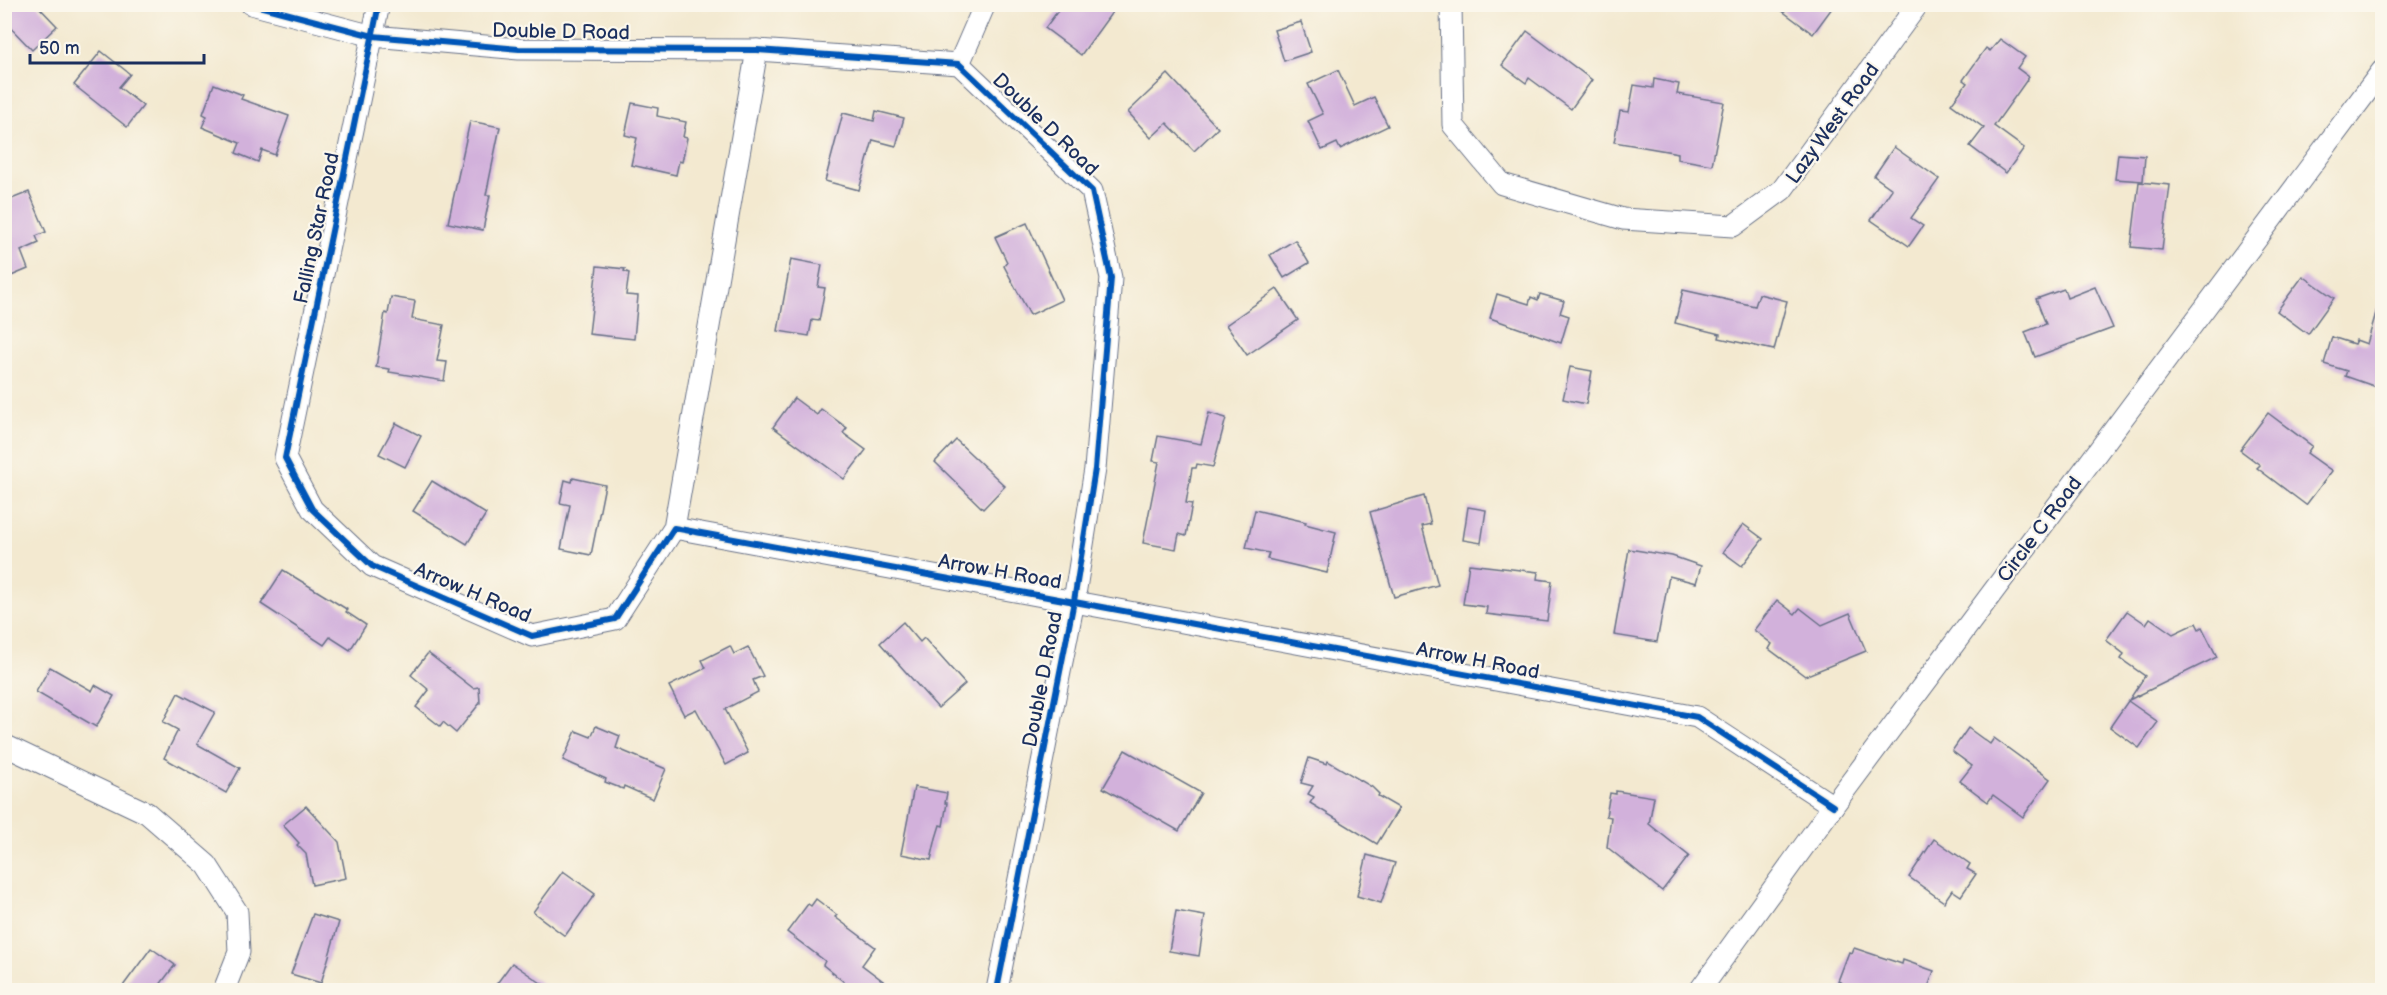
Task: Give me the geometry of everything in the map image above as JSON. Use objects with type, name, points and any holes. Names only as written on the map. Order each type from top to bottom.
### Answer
[{"type":"street","name":"Double D Road","points":[[251,4],[373,36],[519,49],[757,50],[959,64],[1092,191],[1111,278],[1095,469],[1074,602],[997,990]]},
{"type":"street","name":"Falling Star Road","points":[[285,458],[379,4]]},
{"type":"street","points":[[959,64],[985,4]]},
{"type":"street","name":"Lazy West Road","points":[[1452,4],[1453,125],[1502,184],[1623,219],[1733,226],[1782,190],[1918,4]]},
{"type":"street","points":[[674,528],[757,50]]},
{"type":"street","name":"Circle C Road","points":[[1700,990],[1833,806],[2382,71]]},
{"type":"street","name":"Arrow H Road","points":[[285,458],[312,509],[372,566],[532,636],[615,620],[674,528],[1697,717],[1833,806]]},
{"type":"street","points":[[4,745],[147,813],[207,865],[237,912],[239,952],[224,990]]},
{"type":"building","points":[[4,4],[36,4],[57,26],[32,50],[4,21]]},
{"type":"building","points":[[1063,4],[1118,4],[1081,55],[1045,28]]},
{"type":"building","points":[[1773,4],[1835,4],[1813,34]]},
{"type":"building","points":[[1301,22],[1311,52],[1284,61],[1274,30]]},
{"type":"building","points":[[1527,31],[1592,80],[1571,109],[1529,78],[1526,83],[1502,65]]},
{"type":"building","points":[[2000,39],[2025,57],[2017,68],[2029,77],[1994,126],[2024,148],[2006,173],[1970,146],[1984,128],[1951,104],[1967,83],[1963,80],[1986,48],[1990,51]]},
{"type":"building","points":[[101,51],[130,74],[119,87],[143,106],[127,127],[74,85]]},
{"type":"building","points":[[1338,70],[1355,106],[1374,97],[1388,126],[1340,149],[1337,143],[1322,150],[1308,121],[1323,114],[1308,84]]},
{"type":"building","points":[[1168,74],[1218,128],[1194,151],[1167,123],[1151,138],[1128,112]]},
{"type":"building","points":[[1654,79],[1679,84],[1677,94],[1724,102],[1712,165],[1678,159],[1678,153],[1614,142],[1620,111],[1629,112],[1634,85],[1653,88]]},
{"type":"building","points":[[214,84],[243,95],[241,99],[289,116],[275,155],[262,150],[258,162],[236,153],[240,143],[202,127],[207,116],[203,114]]},
{"type":"building","points":[[632,103],[658,108],[657,116],[686,122],[683,137],[687,138],[682,162],[679,161],[676,175],[631,165],[637,138],[625,135]]},
{"type":"building","points":[[876,111],[904,118],[896,146],[873,140],[859,190],[825,181],[843,113],[874,121]]},
{"type":"building","points":[[470,121],[500,127],[486,195],[490,195],[483,230],[448,223]]},
{"type":"building","points":[[1894,147],[1939,179],[1911,218],[1923,226],[1909,246],[1871,220],[1892,189],[1874,176]]},
{"type":"building","points":[[2118,154],[2145,156],[2143,181],[2115,179]]},
{"type":"building","points":[[2139,182],[2170,185],[2162,250],[2131,247]]},
{"type":"building","points":[[29,192],[46,232],[36,236],[39,243],[21,251],[28,269],[4,279],[4,202]]},
{"type":"building","points":[[1027,223],[1062,300],[1030,315],[1004,266],[1007,262],[995,237]]},
{"type":"building","points":[[1295,240],[1309,263],[1284,278],[1270,255]]},
{"type":"building","points":[[791,259],[822,265],[818,287],[825,288],[819,321],[812,320],[809,336],[778,331]]},
{"type":"building","points":[[597,266],[625,269],[624,271],[629,273],[626,295],[638,296],[634,339],[589,334]]},
{"type":"building","points":[[2303,276],[2334,298],[2308,334],[2277,311]]},
{"type":"building","points":[[2095,287],[2113,328],[2035,357],[2025,332],[2046,324],[2036,299],[2064,289],[2067,298]]},
{"type":"building","points":[[1277,289],[1298,320],[1247,355],[1226,325]]},
{"type":"building","points":[[1683,290],[1755,306],[1759,294],[1787,301],[1774,350],[1719,338],[1720,334],[1675,323]]},
{"type":"building","points":[[1497,294],[1529,304],[1531,297],[1538,300],[1540,294],[1564,301],[1560,313],[1569,316],[1561,343],[1490,318]]},
{"type":"building","points":[[391,297],[415,301],[412,319],[444,325],[437,361],[447,362],[444,381],[389,372],[390,369],[376,367],[385,313],[388,314]]},
{"type":"building","points":[[2378,306],[2382,307],[2382,389],[2345,376],[2347,371],[2324,364],[2332,337],[2354,344],[2356,340],[2367,344]]},
{"type":"building","points":[[1570,367],[1592,371],[1586,404],[1563,399]]},
{"type":"building","points":[[794,398],[817,415],[821,409],[847,428],[843,433],[866,450],[844,479],[773,427]]},
{"type":"building","points":[[1209,413],[1226,418],[1213,467],[1197,464],[1196,468],[1192,468],[1186,503],[1192,504],[1186,536],[1179,534],[1176,549],[1143,543],[1159,462],[1153,461],[1158,436],[1201,444]]},
{"type":"building","points":[[2268,413],[2312,446],[2307,453],[2332,471],[2306,505],[2257,468],[2260,465],[2240,450]]},
{"type":"building","points":[[396,423],[421,436],[405,467],[379,454]]},
{"type":"building","points":[[956,440],[1005,486],[983,509],[935,462]]},
{"type":"building","points":[[573,478],[605,485],[591,555],[561,549],[570,505],[560,503],[565,480],[572,482]]},
{"type":"building","points":[[432,481],[486,514],[467,544],[413,511]]},
{"type":"building","points":[[1424,496],[1431,524],[1422,526],[1438,585],[1394,597],[1370,512]]},
{"type":"building","points":[[1468,507],[1486,510],[1481,543],[1463,540]]},
{"type":"building","points":[[1255,510],[1336,532],[1327,573],[1267,559],[1269,553],[1246,548]]},
{"type":"building","points":[[1743,524],[1763,539],[1742,566],[1723,552]]},
{"type":"building","points":[[1629,549],[1672,556],[1701,566],[1696,583],[1669,576],[1657,642],[1614,635]]},
{"type":"building","points":[[1469,564],[1538,572],[1537,579],[1552,581],[1547,621],[1486,614],[1487,607],[1463,604]]},
{"type":"building","points":[[283,570],[348,610],[346,612],[366,625],[350,650],[330,637],[324,645],[261,604]]},
{"type":"building","points":[[1777,600],[1795,614],[1800,608],[1822,625],[1850,613],[1866,651],[1805,676],[1769,649],[1772,644],[1754,630]]},
{"type":"building","points":[[2127,611],[2146,624],[2150,618],[2173,634],[2196,623],[2199,629],[2202,627],[2217,657],[2129,700],[2145,676],[2121,659],[2124,654],[2106,640]]},
{"type":"building","points":[[903,622],[920,642],[924,638],[965,684],[938,708],[880,643]]},
{"type":"building","points":[[730,646],[734,654],[748,647],[763,676],[753,680],[758,692],[725,709],[748,753],[726,765],[696,709],[684,715],[669,686],[706,668],[702,660]]},
{"type":"building","points":[[428,653],[473,688],[479,687],[480,703],[456,733],[443,722],[440,726],[416,707],[429,690],[411,675]]},
{"type":"building","points":[[50,667],[92,691],[95,685],[114,696],[96,727],[36,692]]},
{"type":"building","points":[[178,693],[215,712],[197,744],[240,768],[226,793],[164,758],[178,730],[163,722]]},
{"type":"building","points":[[2128,701],[2158,722],[2139,748],[2110,727]]},
{"type":"building","points":[[596,726],[620,736],[616,748],[666,769],[653,799],[624,786],[623,789],[605,782],[606,779],[563,760],[576,731],[591,737]]},
{"type":"building","points":[[1968,728],[1990,744],[1994,738],[2050,779],[2023,817],[1993,795],[1988,802],[1960,781],[1972,766],[1952,751]]},
{"type":"building","points":[[1125,750],[1201,793],[1179,831],[1103,788]]},
{"type":"building","points":[[1309,758],[1327,764],[1328,761],[1372,787],[1379,794],[1378,796],[1399,808],[1377,844],[1310,803],[1314,797],[1308,794],[1313,786],[1301,783]]},
{"type":"building","points":[[914,787],[947,793],[943,826],[940,825],[931,860],[901,854]]},
{"type":"building","points":[[1616,791],[1654,797],[1649,824],[1689,856],[1662,891],[1607,847],[1611,817],[1606,816],[1610,793],[1616,794]]},
{"type":"building","points":[[306,806],[339,842],[346,878],[312,885],[306,854],[283,825]]},
{"type":"building","points":[[1934,839],[1970,864],[1967,869],[1976,874],[1961,896],[1952,890],[1944,902],[1909,877]]},
{"type":"building","points":[[1367,855],[1395,863],[1381,903],[1357,896]]},
{"type":"building","points":[[563,871],[595,894],[565,936],[533,912]]},
{"type":"building","points":[[816,899],[837,915],[835,917],[875,947],[862,965],[895,990],[838,990],[844,982],[823,965],[825,961],[787,932],[808,904],[811,906]]},
{"type":"building","points":[[1176,911],[1205,916],[1199,956],[1169,951]]},
{"type":"building","points":[[313,914],[339,922],[321,983],[291,974]]},
{"type":"building","points":[[151,948],[175,965],[156,990],[120,990]]},
{"type":"building","points":[[1854,948],[1902,964],[1903,960],[1934,971],[1927,990],[1840,990],[1842,983],[1838,981],[1849,952],[1852,953]]},
{"type":"building","points":[[512,963],[551,990],[492,990]]},
{"type":"cycle path","points":[[251,4],[373,36],[519,49],[757,50],[959,64],[1092,191],[1111,278],[1095,469],[1074,601],[997,990]]},
{"type":"cycle path","points":[[379,4],[285,458],[312,509],[372,566],[532,636],[615,619],[674,528],[1697,717],[1833,806]]}]
